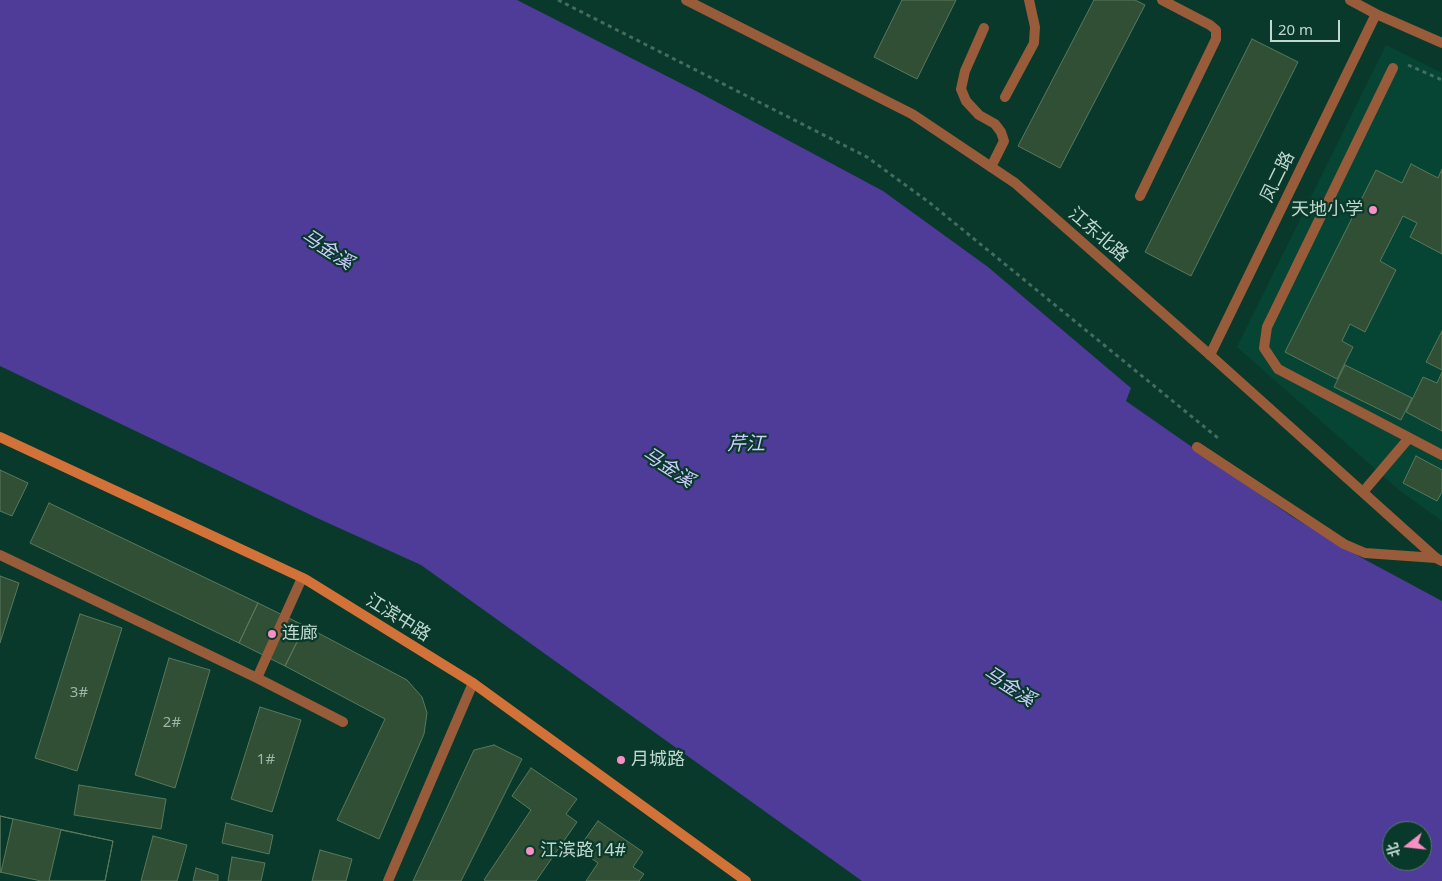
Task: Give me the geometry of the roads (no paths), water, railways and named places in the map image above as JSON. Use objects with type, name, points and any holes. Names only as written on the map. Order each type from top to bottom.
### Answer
[{"type":"main road","name":"江滨中路","points":[[0,437],[302,578],[473,683],[746,881]]},
{"type":"street","name":"江东北路","points":[[686,0],[912,114],[1015,183],[1439,559]]},
{"type":"street","points":[[1005,97],[1034,43],[1035,27],[1029,0]]},
{"type":"street","points":[[1140,196],[1216,38],[1216,30],[1210,25],[1162,0]]},
{"type":"street","points":[[1350,0],[1376,14],[1442,43]]},
{"type":"street","name":"凤二路","points":[[1210,355],[1376,14]]},
{"type":"street","points":[[984,28],[965,71],[961,89],[966,101],[979,115],[995,124],[1001,132],[1004,142],[991,167]]},
{"type":"street","points":[[1393,68],[1267,327],[1264,348],[1278,369],[1442,455]]},
{"type":"street","points":[[1363,492],[1409,438]]},
{"type":"street","points":[[1197,447],[1344,544],[1365,553],[1439,559]]},
{"type":"street","points":[[0,555],[258,678],[343,722]]},
{"type":"street","points":[[258,678],[302,578]]},
{"type":"street","points":[[388,881],[473,683]]},
{"type":"water","name":"芹江","points":[[0,0],[517,0],[698,92],[883,191],[988,267],[1131,388],[1126,401],[1291,516],[1362,558],[1442,601],[1442,881],[862,881],[421,565],[317,518],[0,366]]},
{"type":"place","name":"天地小学","points":[[1373,210]]},
{"type":"place","name":"连廊","points":[[272,634]]},
{"type":"place","name":"月城路","points":[[621,760]]},
{"type":"place","name":"江滨路14#","points":[[530,851]]},
{"type":"water label","name":"马金溪","points":[[327,250]]},
{"type":"water label","name":"马金溪","points":[[668,468]]},
{"type":"water label","name":"马金溪","points":[[1009,687]]}]
